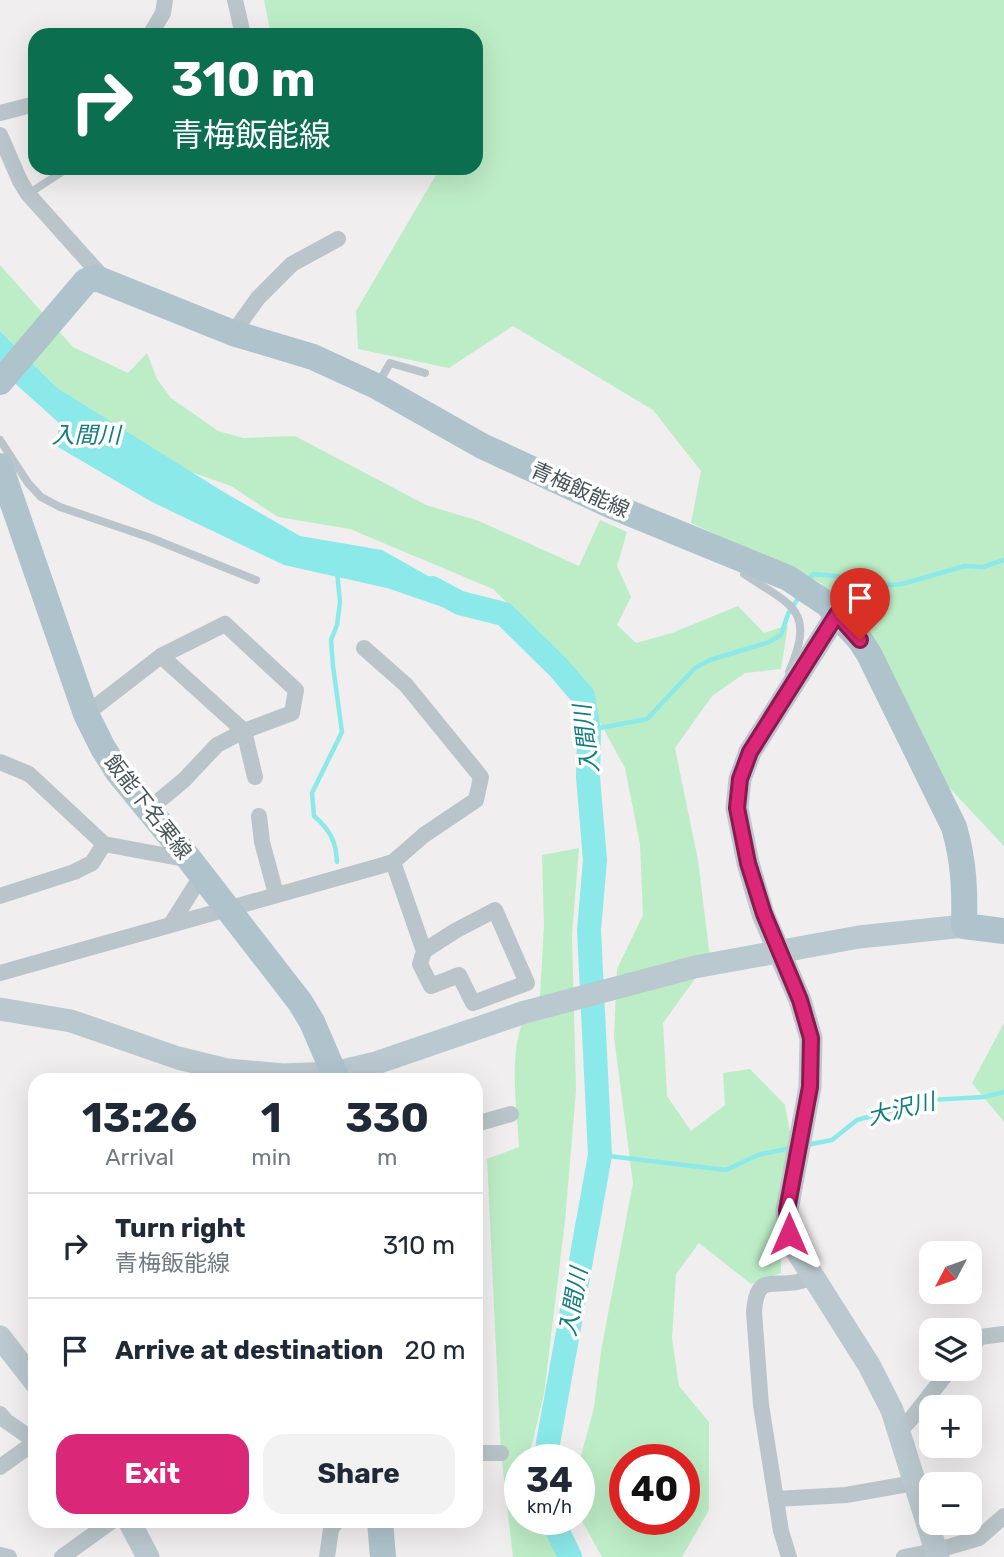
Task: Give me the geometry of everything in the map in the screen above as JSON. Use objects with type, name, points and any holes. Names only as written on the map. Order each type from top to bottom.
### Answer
[{"type":"main road","points":[[0,382],[89,279],[96,278],[106,282]]},
{"type":"main road","name":"青梅飯能線","points":[[106,282],[233,334],[313,357],[376,386],[482,446],[612,506],[788,578],[828,606],[860,640],[869,654],[954,827],[965,878],[964,926]]},
{"type":"main road","name":"飯能下名栗線","points":[[0,466],[86,714],[103,748],[118,772],[300,1002],[312,1022],[334,1073]]},
{"type":"main road","points":[[964,926],[1004,931]]},
{"type":"main road","points":[[381,1528],[383,1557]]},
{"type":"street","points":[[154,28],[163,13],[165,0]]},
{"type":"street","points":[[234,0],[241,28]]},
{"type":"street","points":[[0,113],[28,106]]},
{"type":"street","points":[[0,135],[19,181],[28,194],[106,282]]},
{"type":"street","points":[[233,334],[258,298],[292,264],[338,239]]},
{"type":"street","points":[[828,606],[774,715],[747,761],[740,779],[737,808],[748,863],[764,914],[800,1000],[811,1038],[810,1087],[787,1222],[795,1248],[869,1364],[892,1410],[936,1554]]},
{"type":"street","points":[[86,714],[161,656],[225,624],[296,690],[292,713],[217,745],[184,780],[149,809]]},
{"type":"street","points":[[0,973],[393,862],[424,835],[476,800],[481,777],[406,685],[364,648]]},
{"type":"street","points":[[161,656],[244,732],[255,777]]},
{"type":"street","points":[[0,762],[29,774],[104,844],[196,868],[171,924]]},
{"type":"street","points":[[259,816],[262,842],[276,894]]},
{"type":"street","points":[[0,896],[74,872],[92,863],[104,844]]},
{"type":"street","points":[[393,862],[424,951],[420,964],[431,986],[459,975],[472,1003],[527,983],[495,910],[424,951]]},
{"type":"street","points":[[347,1073],[525,1012],[695,967],[859,937],[964,926]]},
{"type":"street","points":[[0,1009],[71,1021],[178,1058],[227,1070],[261,1073]]},
{"type":"street","points":[[483,1122],[511,1114]]},
{"type":"street","points":[[789,1557],[776,1499],[761,1405],[754,1332],[755,1297],[763,1287],[773,1282],[798,1283],[813,1276]]},
{"type":"street","points":[[982,1337],[1004,1334]]},
{"type":"street","points":[[0,1337],[28,1373]]},
{"type":"street","points":[[899,1431],[941,1381]]},
{"type":"street","points":[[0,1414],[28,1436]]},
{"type":"street","points":[[0,1467],[28,1446]]},
{"type":"street","points":[[483,1453],[501,1453]]},
{"type":"street","points":[[776,1499],[846,1495],[914,1483]]},
{"type":"street","points":[[904,1557],[936,1554],[979,1538],[1004,1516]]},
{"type":"street","points":[[62,1557],[101,1528]]},
{"type":"street","points":[[133,1528],[148,1557]]},
{"type":"street","points":[[327,1557],[332,1528]]},
{"type":"street","points":[[0,1555],[9,1557]]},
{"type":"lane","points":[[28,194],[57,175]]},
{"type":"lane","points":[[376,386],[390,363],[425,373]]},
{"type":"lane","points":[[0,440],[28,483],[41,497],[60,507],[151,538],[256,580]]},
{"type":"lane","points":[[749,561],[744,574],[792,607],[799,617],[799,646],[768,710],[774,715]]},
{"type":"green space","points":[[264,0],[1004,0],[1004,846],[927,764],[875,644],[821,583],[691,523],[701,471],[653,410],[513,326],[449,368],[358,349],[356,311],[436,175],[483,175],[483,28],[270,28]]},
{"type":"green space","points":[[0,265],[73,347],[128,373],[147,353],[157,379],[171,398],[218,431],[243,438],[295,436],[426,505],[479,521],[579,566],[600,520],[627,532],[617,566],[631,597],[617,625],[636,643],[672,633],[738,606],[764,633],[788,625],[781,669],[745,673],[712,696],[675,748],[698,860],[710,958],[663,1023],[667,1096],[691,1131],[725,1105],[723,1073],[750,1069],[785,1105],[791,1138],[781,1219],[781,1273],[751,1284],[699,1243],[676,1274],[672,1338],[679,1386],[709,1422],[709,1510],[700,1526],[700,1444],[609,1444],[609,1535],[695,1535],[682,1557],[602,1557],[590,1535],[595,1535],[595,1444],[584,1444],[594,1408],[601,1351],[633,1183],[614,1037],[617,969],[643,915],[640,844],[625,768],[566,661],[493,589],[350,529],[278,517],[231,486],[191,472],[56,387],[0,331]]},
{"type":"green space","points":[[579,848],[572,935],[576,1090],[565,1221],[544,1394],[532,1444],[504,1444],[504,1479],[487,1159],[519,1147],[515,1067],[521,1027],[528,1010],[540,996],[544,925],[542,855]]},
{"type":"green space","points":[[1004,1023],[1004,1122],[972,1083]]},
{"type":"green space","points":[[510,1535],[557,1535],[565,1557],[513,1557]]},
{"type":"water","name":"入間川","points":[[0,331],[56,387],[222,491],[300,536],[382,550],[462,595],[457,612],[387,588],[284,565],[152,502],[58,447],[58,422],[0,370]]},
{"type":"waterway","points":[[808,582],[813,574],[858,578],[891,585],[902,584],[965,566],[983,567],[1004,560]]},
{"type":"waterway","points":[[337,572],[340,602],[337,625],[331,640],[342,732],[312,793],[314,816],[331,836],[337,862]]},
{"type":"waterway","name":"入間川","points":[[432,588],[460,603],[504,614],[559,668],[583,696],[589,730],[588,777],[595,860],[589,930],[600,1155],[548,1444]]},
{"type":"waterway","points":[[589,730],[647,719],[695,668],[710,660],[769,642],[781,635],[788,614],[800,595]]},
{"type":"waterway","name":"大沢川","points":[[806,1145],[832,1140],[857,1120],[930,1100],[984,1097],[1004,1092]]},
{"type":"waterway","name":"大沢川","points":[[600,1155],[726,1170],[758,1155],[791,1148]]},
{"type":"waterway","name":"入間川","points":[[560,1535],[570,1557]]},
{"type":"route","points":[[789,1234],[787,1210],[810,1087],[811,1038],[800,1000],[764,914],[748,863],[737,808],[740,779],[750,752],[837,614],[860,640]]}]
